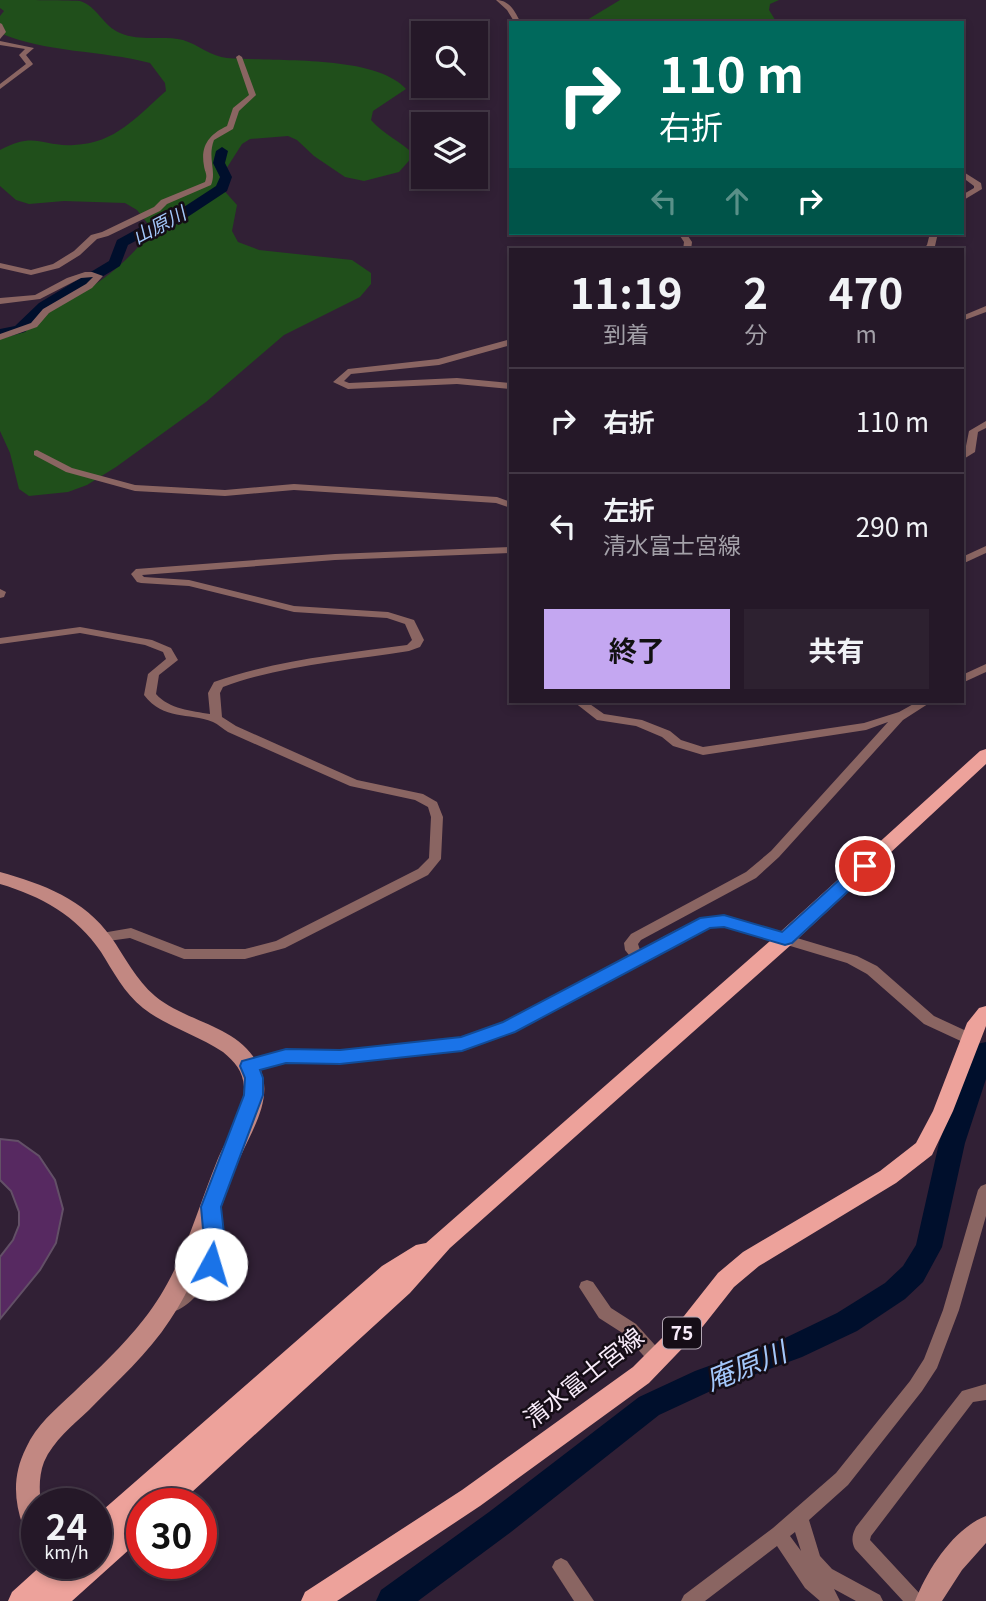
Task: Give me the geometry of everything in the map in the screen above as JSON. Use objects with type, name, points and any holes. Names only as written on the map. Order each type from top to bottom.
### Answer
[{"type":"main road","points":[[179,1488],[402,1286],[442,1241],[785,939],[986,755]]},
{"type":"main road","name":"清水富士宮線","points":[[314,1601],[471,1498],[641,1375],[692,1323],[726,1280],[751,1259],[888,1177],[924,1149],[943,1111],[977,1023],[986,1013]]},
{"type":"main road","points":[[112,1519],[390,1273],[442,1241]]},
{"type":"main road","points":[[112,1548],[126,1536]]},
{"type":"main road","points":[[21,1601],[57,1582]]},
{"type":"street","points":[[499,0],[510,9],[517,21]]},
{"type":"street","points":[[0,25],[3,32],[0,37]]},
{"type":"street","points":[[0,43],[31,47],[22,55],[30,64],[0,87]]},
{"type":"street","points":[[0,265],[31,273],[56,266],[78,253],[94,237],[208,183],[211,176],[206,168],[209,142],[213,136],[230,127],[236,110],[253,95],[239,57]]},
{"type":"street","points":[[964,174],[978,185],[978,189],[964,198]]},
{"type":"street","points":[[0,301],[13,298],[33,299],[80,276],[99,276],[89,286],[46,311],[34,325],[0,337]]},
{"type":"street","points":[[964,318],[986,309]]},
{"type":"street","points":[[509,343],[439,362],[348,372],[338,382],[348,386],[457,381],[509,386]]},
{"type":"street","points":[[964,456],[970,452],[974,431],[986,424]]},
{"type":"street","points":[[37,453],[69,470],[135,488],[225,493],[293,487],[497,500],[509,504]]},
{"type":"street","points":[[964,560],[986,549]]},
{"type":"street","points":[[216,719],[214,693],[218,685],[297,665],[409,648],[418,640],[410,622],[388,615],[294,609],[190,583],[141,580],[136,574],[140,571],[335,557],[509,550]]},
{"type":"street","points":[[0,641],[80,630],[148,642],[167,650],[172,660],[154,674],[150,695],[157,703],[181,713],[216,719],[232,729],[354,782],[419,797],[433,805],[437,817],[435,859],[416,876],[280,945],[245,954],[208,956],[184,954],[131,933],[101,937]]},
{"type":"street","points":[[964,679],[986,667]]},
{"type":"street","points":[[581,703],[601,717],[638,723],[666,734],[677,743],[702,751],[866,726],[897,715],[900,717]]},
{"type":"street","points":[[639,957],[632,950],[631,943],[636,937],[751,875],[775,854],[900,717],[923,703]]},
{"type":"street","points":[[0,878],[35,889],[66,905],[86,920],[149,1003],[227,1044],[249,1066],[254,1078],[254,1095],[186,1271],[162,1313],[118,1365],[51,1430],[38,1449],[28,1475],[28,1488]]},
{"type":"street","points":[[249,1066],[286,1056],[340,1057],[462,1044],[509,1027],[706,922],[724,921],[852,959],[872,970],[929,1020],[970,1039]]},
{"type":"street","points":[[690,1601],[779,1534],[842,1479],[916,1386],[931,1363],[951,1310],[986,1190]]},
{"type":"street","points":[[587,1287],[605,1313],[630,1329],[657,1359]]},
{"type":"street","points":[[915,1601],[861,1543],[862,1533],[968,1395],[986,1392]]},
{"type":"street","points":[[799,1517],[813,1561],[826,1574],[874,1601]]},
{"type":"street","points":[[928,1601],[952,1559],[970,1539],[986,1528]]},
{"type":"street","points":[[779,1534],[811,1582],[825,1592],[831,1601]]},
{"type":"street","points":[[561,1567],[585,1601]]},
{"type":"green space","points":[[0,0],[80,1],[114,30],[128,36],[183,40],[221,57],[322,62],[371,70],[391,78],[406,89],[373,111],[371,120],[411,152],[411,158],[399,172],[364,181],[345,177],[288,136],[250,139],[242,144],[221,177],[220,186],[237,205],[232,231],[238,242],[259,250],[352,260],[371,273],[371,284],[360,297],[284,335],[206,402],[87,485],[68,492],[29,496],[19,489],[10,453],[0,431],[0,334],[63,304],[103,279],[137,248],[152,229],[137,210],[125,203],[64,201],[29,204],[16,200],[0,186],[0,150],[22,141],[74,145],[102,139],[135,119],[166,91],[165,83],[150,63],[55,48],[0,33],[0,16],[4,11],[0,8]]},
{"type":"green space","points":[[620,0],[779,0],[770,4],[769,10],[776,21],[585,21]]},
{"type":"building","points":[[0,1139],[18,1141],[39,1156],[55,1180],[63,1209],[56,1243],[40,1270],[0,1319],[0,1257],[13,1240],[19,1225],[19,1212],[11,1191],[0,1180]]},
{"type":"waterway","name":"山原川","points":[[0,334],[20,329],[44,306],[115,263],[122,243],[153,226],[172,221],[222,188],[226,177],[219,163],[222,151]]},
{"type":"waterway","name":"庵原川","points":[[392,1601],[500,1522],[649,1406],[705,1380],[792,1348],[847,1322],[895,1291],[913,1274],[929,1247],[952,1143],[967,1094],[986,1051]]},
{"type":"route","points":[[211,1264],[215,1251],[211,1207],[254,1095],[254,1078],[249,1066],[286,1056],[340,1057],[462,1044],[509,1027],[706,922],[724,921],[743,925],[785,939],[865,866]]}]
